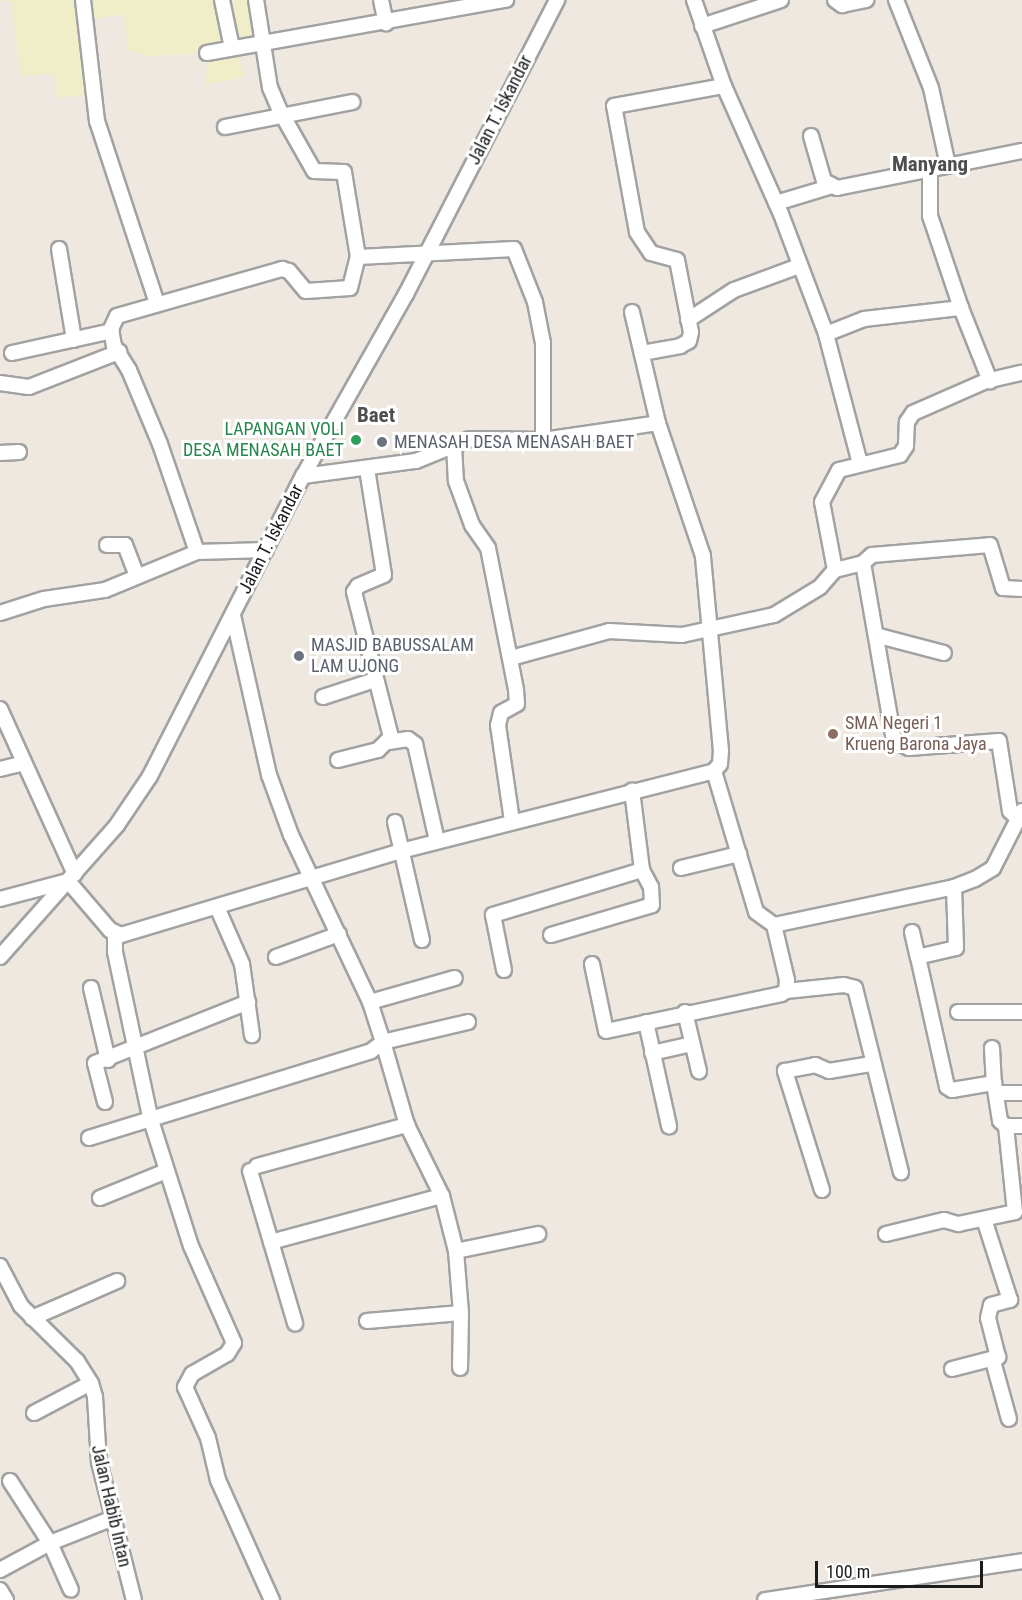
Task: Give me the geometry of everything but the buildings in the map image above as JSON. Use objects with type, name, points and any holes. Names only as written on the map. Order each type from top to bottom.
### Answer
[{"type":"street","points":[[83,0],[97,121],[157,304]]},
{"type":"street","points":[[222,0],[232,48]]},
{"type":"street","points":[[197,552],[160,444],[119,352],[112,331],[117,316],[123,312],[282,269],[289,271],[306,291],[350,288],[358,257],[344,172],[314,171],[270,88],[256,0]]},
{"type":"street","points":[[381,0],[386,23]]},
{"type":"street","points":[[207,53],[506,0]]},
{"type":"street","name":"Jalan T. Iskandar","points":[[0,957],[117,825],[150,776],[303,476],[426,252],[557,0]]},
{"type":"street","points":[[694,0],[724,86],[776,203],[826,334],[860,464]]},
{"type":"street","points":[[702,26],[781,0]]},
{"type":"street","points":[[835,0],[839,4],[866,0]]},
{"type":"street","points":[[896,0],[931,88],[948,165]]},
{"type":"street","points":[[642,353],[680,346],[689,341],[688,320],[677,260],[651,253],[637,232],[614,108],[724,86]]},
{"type":"street","points":[[225,127],[353,102]]},
{"type":"street","points":[[811,136],[824,181],[830,187]]},
{"type":"street","points":[[776,203],[830,187],[850,188],[930,168],[1022,151]]},
{"type":"street","points":[[930,168],[930,216],[961,308],[990,381]]},
{"type":"street","points":[[358,257],[494,248],[514,249],[519,254],[543,343],[543,440]]},
{"type":"street","points":[[59,249],[74,340]]},
{"type":"street","points":[[688,320],[734,290],[799,266]]},
{"type":"street","points":[[826,334],[864,319],[961,308]]},
{"type":"street","points":[[115,934],[138,932],[311,876],[401,850],[714,771],[720,764],[721,751],[708,632],[703,556],[658,423],[632,312]]},
{"type":"street","points":[[12,353],[112,331]]},
{"type":"street","points":[[0,383],[29,387],[119,352]]},
{"type":"street","points":[[835,570],[822,502],[839,470],[900,455],[906,446],[907,422],[913,413],[990,381],[1022,373]]},
{"type":"street","points":[[303,476],[416,461],[470,439],[543,440],[658,423]]},
{"type":"street","points":[[454,445],[456,481],[472,525],[488,548],[511,658],[517,704],[501,713],[498,725],[512,821]]},
{"type":"street","points":[[0,453],[19,453]]},
{"type":"street","points":[[367,469],[384,575],[358,586],[354,592],[390,731],[389,742]]},
{"type":"street","points":[[107,545],[125,545],[136,576]]},
{"type":"street","points":[[511,658],[609,631],[681,635],[708,632],[790,608],[820,587],[835,570],[863,563],[872,555],[990,545],[1004,588],[1022,589]]},
{"type":"street","points":[[0,613],[44,599],[105,590],[197,552],[266,550]]},
{"type":"street","points":[[774,925],[954,887],[993,868],[1020,815],[1010,811],[999,741],[909,748],[894,740],[879,636],[863,563]]},
{"type":"street","points":[[232,615],[269,775],[291,836],[370,1002],[408,1125],[442,1196],[456,1251],[461,1313],[460,1368]]},
{"type":"street","points":[[879,636],[944,653]]},
{"type":"street","points":[[323,696],[375,680]]},
{"type":"street","points":[[0,709],[72,878],[115,934],[115,952],[150,1118],[191,1246],[234,1343],[227,1354],[192,1374],[184,1387],[208,1438],[218,1480],[272,1600]]},
{"type":"street","points":[[338,760],[378,750],[389,742],[408,740],[415,744],[437,841]]},
{"type":"street","points":[[0,769],[24,763]]},
{"type":"street","points":[[714,771],[756,912],[774,925],[787,980],[786,991]]},
{"type":"street","points":[[551,935],[652,905],[651,887],[642,870],[632,791]]},
{"type":"street","points":[[395,822],[422,940]]},
{"type":"street","points":[[681,868],[740,854]]},
{"type":"street","points":[[504,970],[493,915],[642,870]]},
{"type":"street","points":[[0,899],[72,878]]},
{"type":"street","points":[[918,957],[956,948],[954,887]]},
{"type":"street","points":[[217,907],[242,964],[252,1035]]},
{"type":"street","points":[[912,932],[947,1087],[952,1090],[995,1088],[1022,1092]]},
{"type":"street","points":[[276,957],[339,934]]},
{"type":"street","points":[[592,964],[606,1031],[786,991],[844,985],[855,988],[871,1064],[901,1172]]},
{"type":"street","points":[[370,1002],[455,978]]},
{"type":"street","points":[[91,988],[108,1060]]},
{"type":"street","points":[[105,1102],[95,1063],[108,1060],[248,1002]]},
{"type":"street","points":[[685,1012],[699,1071]]},
{"type":"street","points":[[958,1012],[1022,1012]]},
{"type":"street","points":[[89,1138],[371,1051],[383,1042],[468,1022]]},
{"type":"street","points":[[646,1022],[669,1126]]},
{"type":"street","points":[[652,1053],[692,1044]]},
{"type":"street","points":[[992,1048],[1000,1121],[1006,1126],[1022,1126]]},
{"type":"street","points":[[822,1190],[785,1071],[815,1065],[829,1071],[871,1064]]},
{"type":"street","points":[[295,1323],[271,1242],[253,1168],[408,1125]]},
{"type":"street","points":[[886,1234],[944,1220],[958,1224],[1015,1212],[1018,1195],[1006,1126]]},
{"type":"street","points":[[100,1198],[166,1171]]},
{"type":"street","points":[[271,1242],[442,1196]]},
{"type":"street","points":[[952,1369],[993,1361],[998,1356],[988,1318],[991,1305],[1010,1300],[984,1219]]},
{"type":"street","points":[[456,1251],[538,1234]]},
{"type":"street","name":"Jalan Habib Intan","points":[[0,1266],[21,1306],[77,1361],[91,1383],[95,1397],[99,1462],[134,1600]]},
{"type":"street","points":[[32,1318],[117,1281]]},
{"type":"street","points":[[367,1320],[461,1313]]},
{"type":"street","points":[[993,1361],[1009,1419]]},
{"type":"street","points":[[34,1413],[91,1383]]},
{"type":"street","points":[[10,1481],[50,1544],[71,1590]]},
{"type":"street","points":[[0,1570],[50,1544],[113,1518]]},
{"type":"street","points":[[765,1600],[1022,1561]]},
{"type":"street","points":[[0,1590],[6,1600]]},
{"type":"green space","points":[[0,0],[260,0],[262,44],[237,51],[244,77],[205,85],[210,53],[148,56],[128,50],[124,14],[91,20],[100,93],[57,98],[54,73],[21,77],[11,2]]},
{"type":"place","name":"LAPANGAN VOLI DESA MENASAH BAET","points":[[356,440]]},
{"type":"place","name":"MENASAH DESA MENASAH BAET","points":[[382,442]]},
{"type":"place","name":"MASJID BABUSSALAM LAM UJONG","points":[[299,656]]},
{"type":"place","name":"SMA Negeri 1 Krueng Barona Jaya","points":[[833,734]]},
{"type":"district","name":"Manyang","points":[[930,164]]},
{"type":"district","name":"Baet","points":[[376,415]]}]
